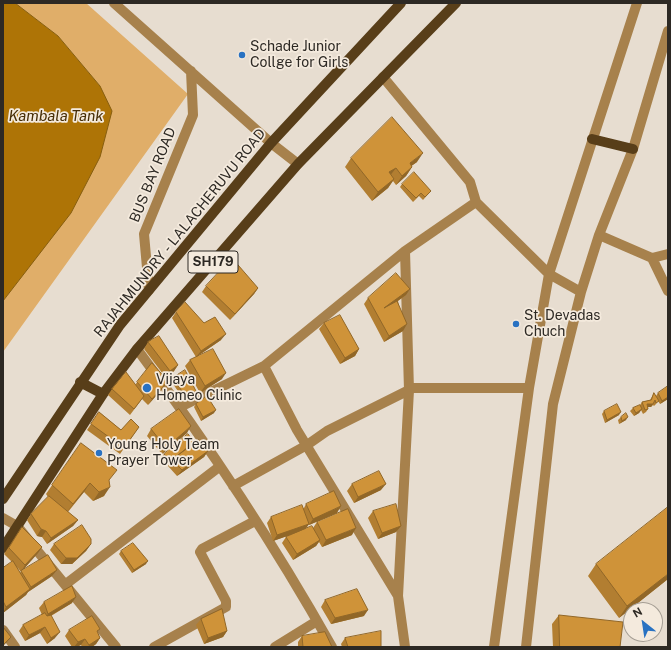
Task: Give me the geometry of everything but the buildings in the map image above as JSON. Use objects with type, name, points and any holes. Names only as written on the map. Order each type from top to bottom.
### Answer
[{"type":"main road","name":"RAJAHMUNDRY - LALACHERUVU ROAD","points":[[3,499],[80,382],[120,325],[271,143],[401,3]]},
{"type":"main road","name":"SH179","points":[[3,548],[103,394],[137,349],[298,164],[456,3]]},
{"type":"main road","points":[[592,139],[633,149]]},
{"type":"main road","points":[[80,382],[103,394]]},
{"type":"street","points":[[114,3],[271,143],[298,164]]},
{"type":"street","points":[[494,647],[529,388],[549,274],[637,3]]},
{"type":"street","points":[[526,647],[553,404],[581,292],[599,235],[633,149],[668,31]]},
{"type":"street","name":"BUS BAY ROAD","points":[[149,290],[144,234],[193,115],[191,71]]},
{"type":"street","points":[[383,76],[470,182],[476,202],[549,274],[581,292]]},
{"type":"street","points":[[180,407],[264,366],[405,251],[476,202]]},
{"type":"street","points":[[599,235],[652,258],[668,254]]},
{"type":"street","points":[[405,251],[409,390],[398,596],[405,647]]},
{"type":"street","points":[[652,258],[668,291]]},
{"type":"street","points":[[137,349],[180,407],[233,486],[318,621],[332,647]]},
{"type":"street","points":[[264,366],[297,430],[398,596]]},
{"type":"street","points":[[233,486],[307,445],[327,431],[413,388],[529,388]]},
{"type":"street","points":[[66,584],[219,467]]},
{"type":"street","points":[[3,518],[17,526],[116,647]]},
{"type":"street","points":[[154,647],[226,607],[226,601],[200,552],[202,548],[254,521]]},
{"type":"street","points":[[275,647],[318,621]]},
{"type":"street","points":[[3,630],[15,647]]},
{"type":"shaded area","points":[[15,3],[86,3],[188,94],[3,352],[3,301],[32,262],[100,86],[58,36]]},
{"type":"water","name":"Kambala Tank","points":[[3,3],[15,3],[58,36],[100,86],[112,111],[100,157],[71,213],[3,301]]},
{"type":"place","name":"Schade Junior Collge for Girls","points":[[242,55]]},
{"type":"place","name":"St. Devadas Chuch","points":[[516,324]]},
{"type":"place","name":"Vijaya Homeo Clinic","points":[[147,388]]},
{"type":"place","name":"Young Holy Team Prayer Tower","points":[[99,453]]}]
